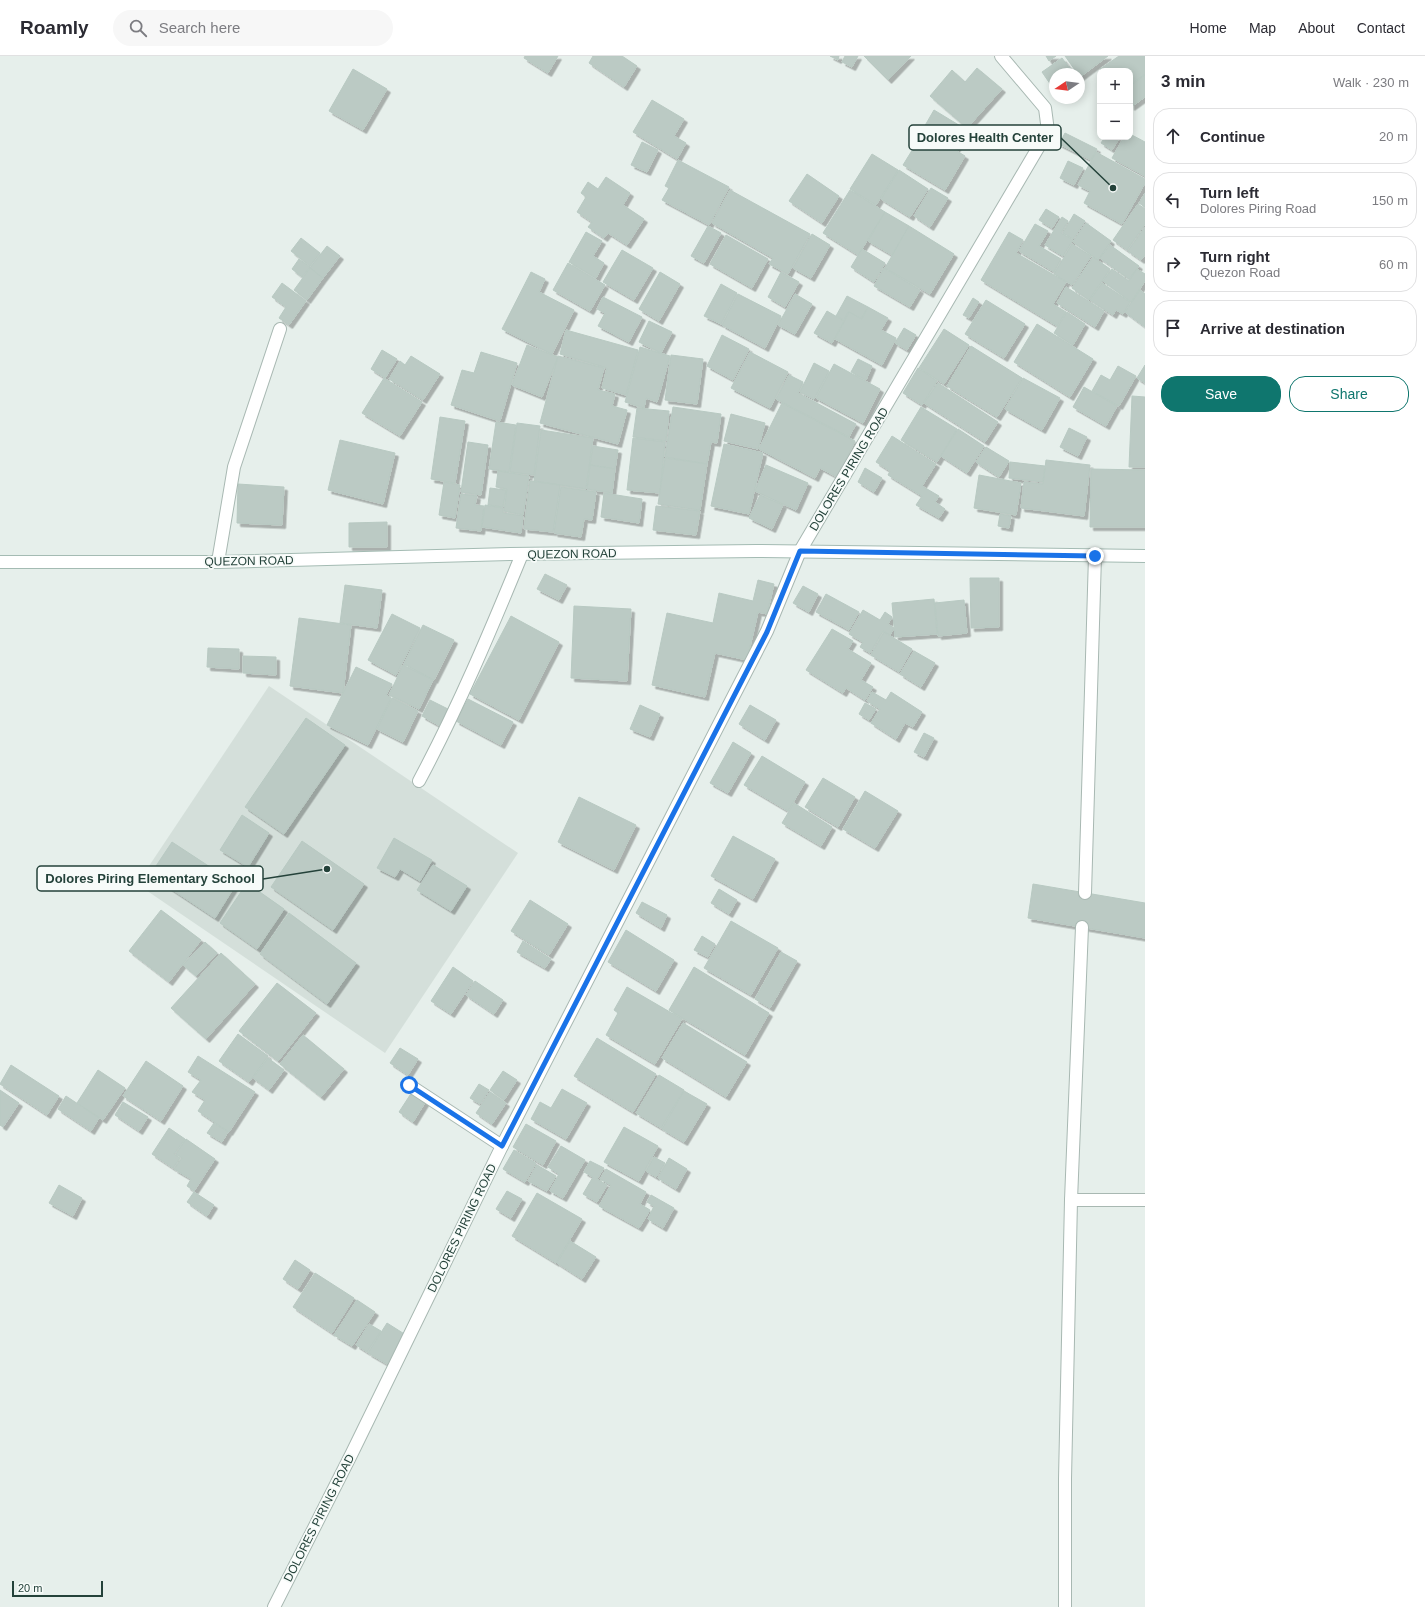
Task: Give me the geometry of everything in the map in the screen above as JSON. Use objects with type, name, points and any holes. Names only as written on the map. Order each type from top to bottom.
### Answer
[{"type":"street","name":"DOLORES PIRING ROAD","points":[[274,1607],[352,1453],[502,1146],[767,632],[800,551],[1048,131],[1045,108],[1001,56]]},
{"type":"street","points":[[218,562],[234,467],[280,329]]},
{"type":"street","name":"QUEZON ROAD","points":[[0,562],[218,562],[522,554],[800,551],[1145,556]]},
{"type":"street","points":[[419,782],[451,720],[492,629],[522,554]]},
{"type":"street","points":[[1085,893],[1095,556]]},
{"type":"street","points":[[1064,1607],[1064,1479],[1071,1200],[1082,927]]},
{"type":"street","points":[[409,1085],[502,1146]]},
{"type":"street","points":[[1071,1200],[1145,1200]]},
{"type":"shaded area","points":[[269,686],[518,853],[385,1053],[137,884]]},
{"type":"building","points":[[525,56],[558,56],[548,73],[524,58]]},
{"type":"building","points":[[593,56],[622,56],[637,66],[624,87],[589,63]]},
{"type":"building","points":[[830,56],[839,56],[838,60]]},
{"type":"building","points":[[845,56],[858,56],[852,67],[842,62]]},
{"type":"building","points":[[864,56],[911,56],[888,80]]},
{"type":"building","points":[[1046,56],[1056,56],[1049,61]]},
{"type":"building","points":[[1065,56],[1108,56],[1085,73],[1085,68],[1074,68]]},
{"type":"building","points":[[1119,56],[1145,56],[1145,74],[1133,83],[1133,68],[1101,68]]},
{"type":"building","points":[[1062,58],[1070,68],[1049,68],[1049,82],[1042,72]]},
{"type":"building","points":[[977,68],[1002,89],[967,128],[930,96],[952,70],[965,82]]},
{"type":"building","points":[[353,69],[387,89],[363,130],[329,111]]},
{"type":"building","points":[[1145,75],[1145,97],[1133,106],[1133,104],[1133,84]]},
{"type":"building","points":[[652,100],[684,119],[674,136],[686,143],[677,159],[633,132]]},
{"type":"building","points":[[934,110],[967,130],[956,149],[923,129]]},
{"type":"building","points":[[924,131],[965,156],[945,190],[903,165]]},
{"type":"building","points":[[1065,133],[1097,149],[1091,160],[1059,144]]},
{"type":"building","points":[[1133,136],[1145,142],[1145,176],[1112,158],[1122,140],[1133,140]]},
{"type":"building","points":[[1103,140],[1118,140],[1112,150],[1101,143]]},
{"type":"building","points":[[642,142],[658,150],[647,172],[631,165]]},
{"type":"building","points":[[1096,152],[1145,179],[1145,183],[1122,224],[1084,203],[1090,191],[1078,185]]},
{"type":"building","points":[[872,154],[898,170],[876,205],[850,189]]},
{"type":"building","points":[[678,160],[729,187],[709,225],[662,200],[669,188],[665,186]]},
{"type":"building","points":[[1068,161],[1083,168],[1074,185],[1060,178]]},
{"type":"building","points":[[899,170],[928,189],[910,217],[881,199]]},
{"type":"building","points":[[807,174],[839,196],[822,223],[789,201]]},
{"type":"building","points":[[606,177],[630,193],[623,205],[644,219],[627,245],[608,233],[604,238],[588,227],[592,222],[577,212],[586,197],[581,193],[588,182],[598,189]]},
{"type":"building","points":[[931,188],[948,198],[930,227],[914,216]]},
{"type":"building","points":[[730,190],[810,234],[788,274],[769,264],[773,258],[712,223]]},
{"type":"building","points":[[850,190],[885,212],[858,255],[823,233]]},
{"type":"building","points":[[1145,193],[1145,207],[1139,203]]},
{"type":"building","points":[[1138,204],[1145,209],[1145,224],[1127,250],[1113,240]]},
{"type":"building","points":[[1046,209],[1059,217],[1052,228],[1039,220]]},
{"type":"building","points":[[885,212],[909,226],[892,255],[868,241]]},
{"type":"building","points":[[1074,214],[1085,221],[1073,239],[1063,233]]},
{"type":"building","points":[[1062,217],[1068,221],[1061,233],[1073,240],[1063,256],[1045,245]]},
{"type":"building","points":[[1086,223],[1111,241],[1098,260],[1073,242]]},
{"type":"building","points":[[1035,224],[1048,231],[1039,246],[1061,259],[1054,272],[1019,251]]},
{"type":"building","points":[[708,226],[721,233],[704,263],[691,256]]},
{"type":"building","points":[[909,226],[954,254],[930,294],[885,268]]},
{"type":"building","points":[[1145,227],[1145,255],[1141,260],[1128,251]]},
{"type":"building","points":[[586,232],[602,241],[593,256],[604,263],[596,278],[569,262]]},
{"type":"building","points":[[1009,232],[1023,240],[1016,253],[1066,282],[1053,304],[1066,312],[1057,326],[981,280]]},
{"type":"building","points":[[812,234],[830,245],[811,278],[793,268]]},
{"type":"building","points":[[726,235],[768,259],[752,288],[710,264]]},
{"type":"building","points":[[301,238],[320,253],[310,266],[291,251]]},
{"type":"building","points":[[1072,244],[1091,256],[1072,285],[1054,274]]},
{"type":"building","points":[[1110,245],[1139,266],[1129,279],[1100,258]]},
{"type":"building","points":[[327,246],[340,256],[323,278],[310,268]]},
{"type":"building","points":[[862,249],[885,263],[874,282],[851,267]]},
{"type":"building","points":[[622,250],[653,268],[634,300],[603,282]]},
{"type":"building","points":[[1093,257],[1110,269],[1089,300],[1072,288]]},
{"type":"building","points":[[299,259],[310,267],[302,277],[292,269]]},
{"type":"building","points":[[568,263],[605,285],[590,311],[553,290]]},
{"type":"building","points":[[310,268],[323,278],[307,300],[294,290]]},
{"type":"building","points":[[884,268],[920,290],[910,307],[874,286]]},
{"type":"building","points":[[1112,269],[1129,281],[1137,269],[1145,274],[1145,281],[1131,302],[1103,281]]},
{"type":"building","points":[[531,272],[545,279],[539,292],[574,310],[552,354],[502,329]]},
{"type":"building","points":[[660,272],[680,284],[659,321],[639,309]]},
{"type":"building","points":[[781,272],[799,282],[785,307],[768,297]]},
{"type":"building","points":[[282,283],[306,301],[289,325],[279,318],[286,307],[272,297]]},
{"type":"building","points":[[1102,283],[1130,302],[1123,314],[1116,310],[1113,315],[1090,300]]},
{"type":"building","points":[[721,284],[737,293],[721,324],[704,316]]},
{"type":"building","points":[[1066,287],[1104,311],[1095,327],[1057,303]]},
{"type":"building","points":[[1140,290],[1145,294],[1145,327],[1125,312]]},
{"type":"building","points":[[738,294],[781,316],[765,348],[722,325]]},
{"type":"building","points":[[795,294],[812,304],[795,334],[778,325]]},
{"type":"building","points":[[847,296],[868,307],[861,319],[848,312],[844,320],[836,316]]},
{"type":"building","points":[[603,297],[642,317],[629,342],[598,326],[605,313],[597,309]]},
{"type":"building","points":[[973,298],[979,302],[969,318],[963,315]]},
{"type":"building","points":[[986,300],[1025,324],[1004,358],[965,334]]},
{"type":"building","points":[[868,307],[888,318],[881,330],[896,338],[882,365],[835,339],[849,312],[862,319]]},
{"type":"building","points":[[827,311],[844,321],[832,343],[814,333]]},
{"type":"building","points":[[1067,312],[1085,324],[1073,345],[1054,333]]},
{"type":"building","points":[[649,321],[672,332],[661,353],[639,342]]},
{"type":"building","points":[[1037,324],[1093,359],[1070,397],[1014,362]]},
{"type":"building","points":[[904,328],[916,335],[907,350],[895,343]]},
{"type":"building","points":[[944,329],[969,345],[944,384],[919,368]]},
{"type":"building","points":[[566,330],[638,350],[626,395],[602,388],[607,368],[560,354]]},
{"type":"building","points":[[722,335],[749,349],[733,380],[707,366]]},
{"type":"building","points":[[527,345],[558,357],[542,397],[512,385]]},
{"type":"building","points":[[971,346],[1022,378],[997,417],[947,386]]},
{"type":"building","points":[[640,347],[670,356],[657,402],[646,398],[644,408],[625,402]]},
{"type":"building","points":[[382,350],[397,359],[385,378],[371,369]]},
{"type":"building","points":[[481,352],[517,363],[500,421],[451,405],[462,370],[474,373]]},
{"type":"building","points":[[750,352],[788,372],[770,408],[731,388]]},
{"type":"building","points":[[671,355],[703,359],[697,404],[665,400]]},
{"type":"building","points":[[411,356],[440,374],[423,400],[389,379],[400,361],[405,365]]},
{"type":"building","points":[[558,356],[604,368],[598,390],[615,394],[612,406],[627,410],[618,444],[540,423]]},
{"type":"building","points":[[858,359],[872,366],[866,380],[851,372]]},
{"type":"building","points":[[814,363],[829,371],[814,399],[800,392]]},
{"type":"building","points":[[834,364],[880,389],[863,423],[816,398]]},
{"type":"building","points":[[1145,365],[1145,383],[1137,378]]},
{"type":"building","points":[[1118,366],[1136,376],[1119,406],[1092,391],[1101,375],[1110,380]]},
{"type":"building","points":[[918,368],[937,381],[922,405],[903,393]]},
{"type":"building","points":[[789,375],[803,382],[798,393],[856,424],[849,437],[776,399]]},
{"type":"building","points":[[384,378],[422,402],[400,436],[362,413]]},
{"type":"building","points":[[1023,378],[1060,398],[1042,430],[1005,409]]},
{"type":"building","points":[[938,383],[998,422],[985,442],[924,403]]},
{"type":"building","points":[[1084,387],[1117,406],[1106,426],[1073,407]]},
{"type":"building","points":[[1132,396],[1145,397],[1145,467],[1129,467]]},
{"type":"building","points":[[782,403],[855,441],[837,477],[820,468],[815,478],[759,449]]},
{"type":"building","points":[[673,407],[721,414],[717,443],[711,442],[707,464],[665,457]]},
{"type":"building","points":[[921,407],[957,429],[937,462],[901,440]]},
{"type":"building","points":[[637,408],[669,411],[666,441],[633,437]]},
{"type":"building","points":[[731,414],[765,423],[758,449],[724,441]]},
{"type":"building","points":[[440,417],[465,421],[455,483],[431,479]]},
{"type":"building","points":[[496,422],[516,425],[509,472],[489,469]]},
{"type":"building","points":[[517,423],[540,426],[534,475],[510,472]]},
{"type":"building","points":[[1069,428],[1087,437],[1078,456],[1060,447]]},
{"type":"building","points":[[958,429],[984,446],[967,473],[941,456]]},
{"type":"building","points":[[541,430],[593,438],[586,489],[534,481]]},
{"type":"building","points":[[892,436],[936,464],[922,486],[939,496],[935,502],[945,509],[939,518],[916,505],[922,496],[888,475],[890,471],[876,462]]},
{"type":"building","points":[[633,438],[665,442],[660,493],[627,490]]},
{"type":"building","points":[[340,440],[395,453],[383,504],[328,490]]},
{"type":"building","points":[[468,442],[488,445],[481,495],[461,492]]},
{"type":"building","points":[[724,444],[763,453],[749,514],[711,506]]},
{"type":"building","points":[[593,446],[618,450],[615,469],[590,465]]},
{"type":"building","points":[[986,447],[1009,461],[999,477],[976,462]]},
{"type":"building","points":[[665,458],[707,464],[700,510],[658,504]]},
{"type":"building","points":[[1046,460],[1090,465],[1084,516],[1021,508],[1024,482],[1043,484]]},
{"type":"building","points":[[1010,462],[1045,466],[1043,482],[1009,478]]},
{"type":"building","points":[[590,465],[615,469],[612,493],[587,489]]},
{"type":"building","points":[[766,465],[808,483],[796,510],[755,491]]},
{"type":"building","points":[[865,468],[882,478],[874,492],[858,482]]},
{"type":"building","points":[[1091,469],[1145,470],[1145,527],[1090,527]]},
{"type":"building","points":[[498,471],[529,476],[523,515],[504,511],[507,489],[496,487]]},
{"type":"building","points":[[979,475],[1021,483],[1016,515],[974,508]]},
{"type":"building","points":[[530,481],[560,485],[553,532],[524,529]]},
{"type":"building","points":[[444,482],[460,485],[455,518],[439,515]]},
{"type":"building","points":[[238,484],[284,487],[282,525],[237,523]]},
{"type":"building","points":[[561,487],[596,492],[592,520],[584,519],[581,537],[554,533]]},
{"type":"building","points":[[490,488],[506,490],[503,507],[488,505]]},
{"type":"building","points":[[604,493],[642,499],[639,523],[601,517]]},
{"type":"building","points":[[461,494],[477,496],[475,505],[484,506],[481,531],[456,528]]},
{"type":"building","points":[[760,495],[783,505],[772,529],[749,518]]},
{"type":"building","points":[[485,505],[503,508],[503,513],[523,516],[521,533],[482,527]]},
{"type":"building","points":[[656,506],[700,511],[696,535],[653,530]]},
{"type":"building","points":[[1000,514],[1011,516],[1009,528],[998,526]]},
{"type":"building","points":[[387,522],[387,547],[349,547],[349,523]]},
{"type":"building","points":[[545,574],[567,585],[559,600],[537,589]]},
{"type":"building","points":[[970,578],[999,578],[999,627],[971,628]]},
{"type":"building","points":[[758,580],[774,584],[767,614],[758,612],[747,660],[715,653],[705,697],[652,685],[667,613],[713,623],[719,593],[753,601]]},
{"type":"building","points":[[345,585],[382,590],[377,628],[340,623]]},
{"type":"building","points":[[803,586],[818,594],[809,612],[793,603]]},
{"type":"building","points":[[826,594],[859,612],[849,630],[816,612]]},
{"type":"building","points":[[934,599],[937,634],[895,637],[892,603]]},
{"type":"building","points":[[964,600],[967,633],[938,636],[935,603]]},
{"type":"building","points":[[574,606],[631,609],[627,681],[571,678]]},
{"type":"building","points":[[863,610],[880,620],[885,612],[892,617],[888,624],[894,628],[890,635],[883,631],[870,653],[860,647],[863,642],[849,634]]},
{"type":"building","points":[[392,614],[420,628],[396,675],[368,660]]},
{"type":"building","points":[[511,616],[559,642],[519,720],[470,694]]},
{"type":"building","points":[[299,618],[351,625],[343,693],[290,686]]},
{"type":"building","points":[[423,625],[454,640],[434,680],[404,664]]},
{"type":"building","points":[[832,629],[853,641],[848,649],[871,663],[861,680],[873,687],[865,700],[846,688],[843,693],[806,670]]},
{"type":"building","points":[[884,632],[912,649],[899,672],[871,655]]},
{"type":"building","points":[[208,648],[239,649],[239,669],[207,667]]},
{"type":"building","points":[[914,651],[935,663],[921,687],[900,674]]},
{"type":"building","points":[[243,656],[276,657],[276,675],[243,673]]},
{"type":"building","points":[[403,665],[433,680],[419,709],[389,695]]},
{"type":"building","points":[[356,667],[392,684],[386,695],[391,698],[368,745],[327,725]]},
{"type":"building","points":[[872,692],[886,700],[891,692],[922,712],[913,727],[905,723],[896,739],[871,723],[880,709],[867,701]]},
{"type":"building","points":[[392,698],[418,711],[403,742],[377,729]]},
{"type":"building","points":[[468,699],[513,722],[501,745],[456,721]]},
{"type":"building","points":[[430,700],[448,709],[440,726],[422,716]]},
{"type":"building","points":[[865,703],[876,709],[869,720],[859,714]]},
{"type":"building","points":[[640,705],[660,714],[650,737],[630,729]]},
{"type":"building","points":[[750,705],[776,720],[765,740],[739,724]]},
{"type":"building","points":[[306,718],[345,745],[284,834],[245,807]]},
{"type":"building","points":[[924,733],[934,738],[924,757],[914,752]]},
{"type":"building","points":[[733,742],[751,753],[728,793],[710,783]]},
{"type":"building","points":[[762,756],[805,782],[788,811],[744,785]]},
{"type":"building","points":[[823,778],[855,797],[838,827],[805,807]]},
{"type":"building","points":[[865,791],[898,811],[875,848],[843,829]]},
{"type":"building","points":[[579,797],[636,825],[614,870],[558,842]]},
{"type":"building","points":[[794,803],[832,827],[821,846],[782,823]]},
{"type":"building","points":[[242,815],[269,833],[248,867],[220,850]]},
{"type":"building","points":[[733,836],[775,859],[753,899],[711,876]]},
{"type":"building","points":[[394,838],[432,860],[420,881],[400,869],[395,877],[377,868]]},
{"type":"building","points":[[302,841],[364,884],[333,930],[271,887]]},
{"type":"building","points":[[172,842],[236,884],[215,918],[150,875]]},
{"type":"building","points":[[433,865],[467,886],[451,911],[417,890]]},
{"type":"building","points":[[247,883],[284,909],[257,949],[220,923]]},
{"type":"building","points":[[1033,884],[1145,903],[1145,938],[1028,918]]},
{"type":"building","points":[[719,889],[737,900],[729,914],[711,903]]},
{"type":"building","points":[[530,900],[568,924],[549,955],[511,931]]},
{"type":"building","points":[[642,902],[667,915],[661,928],[636,913]]},
{"type":"building","points":[[161,910],[201,940],[169,982],[129,951]]},
{"type":"building","points":[[289,913],[356,963],[327,1004],[260,954]]},
{"type":"building","points":[[731,921],[778,948],[751,995],[704,968]]},
{"type":"building","points":[[626,930],[674,960],[656,991],[608,962]]},
{"type":"building","points":[[702,936],[715,944],[708,957],[694,950]]},
{"type":"building","points":[[523,941],[551,959],[545,968],[517,952]]},
{"type":"building","points":[[205,942],[217,953],[196,976],[183,965]]},
{"type":"building","points":[[781,952],[797,961],[770,1008],[755,999]]},
{"type":"building","points":[[221,953],[255,984],[206,1039],[171,1008]]},
{"type":"building","points":[[453,967],[473,981],[451,1014],[431,1001]]},
{"type":"building","points":[[694,967],[769,1013],[745,1055],[669,1010]]},
{"type":"building","points":[[475,981],[503,1000],[494,1014],[466,995]]},
{"type":"building","points":[[277,983],[316,1013],[278,1061],[239,1031]]},
{"type":"building","points":[[627,987],[682,1019],[655,1064],[606,1035],[618,1013],[614,1010]]},
{"type":"building","points":[[683,1023],[747,1062],[726,1097],[662,1058]]},
{"type":"building","points":[[238,1034],[268,1056],[249,1082],[219,1061]]},
{"type":"building","points":[[303,1035],[344,1069],[321,1097],[280,1064]]},
{"type":"building","points":[[597,1038],[656,1074],[633,1112],[574,1076]]},
{"type":"building","points":[[400,1048],[418,1059],[408,1075],[390,1063]]},
{"type":"building","points":[[198,1056],[255,1092],[229,1132],[198,1111],[205,1100],[192,1092],[201,1080],[188,1072]]},
{"type":"building","points":[[268,1058],[284,1070],[269,1090],[253,1078]]},
{"type":"building","points":[[146,1061],[183,1086],[161,1121],[123,1096]]},
{"type":"building","points":[[11,1065],[59,1096],[47,1115],[0,1084]]},
{"type":"building","points":[[98,1070],[125,1088],[103,1120],[77,1103]]},
{"type":"building","points":[[503,1071],[517,1080],[504,1100],[490,1090]]},
{"type":"building","points":[[659,1075],[684,1090],[661,1128],[636,1113]]},
{"type":"building","points":[[479,1084],[489,1090],[480,1104],[470,1098]]},
{"type":"building","points":[[562,1089],[587,1103],[566,1139],[531,1119],[540,1102],[551,1108]]},
{"type":"building","points":[[0,1090],[19,1103],[3,1127],[0,1125]]},
{"type":"building","points":[[684,1091],[707,1104],[684,1142],[662,1129]]},
{"type":"building","points":[[412,1092],[426,1101],[413,1122],[399,1112]]},
{"type":"building","points":[[490,1092],[506,1103],[492,1124],[476,1113]]},
{"type":"building","points":[[66,1096],[99,1118],[91,1131],[58,1109]]},
{"type":"building","points":[[123,1102],[148,1117],[139,1131],[115,1115]]},
{"type":"building","points":[[214,1123],[228,1132],[222,1142],[207,1133]]},
{"type":"building","points":[[526,1124],[556,1141],[543,1165],[513,1147]]},
{"type":"building","points":[[624,1127],[658,1146],[639,1181],[604,1162]]},
{"type":"building","points":[[169,1128],[185,1139],[174,1154],[180,1158],[173,1168],[152,1154]]},
{"type":"building","points":[[186,1139],[215,1159],[194,1191],[187,1186],[191,1179],[174,1169],[182,1158],[176,1154]]},
{"type":"building","points":[[561,1146],[585,1160],[563,1198],[550,1191],[559,1174],[548,1167]]},
{"type":"building","points":[[514,1150],[536,1163],[525,1182],[503,1169]]},
{"type":"building","points":[[654,1157],[665,1163],[656,1177],[646,1171]]},
{"type":"building","points":[[669,1158],[687,1169],[676,1189],[658,1178]]},
{"type":"building","points":[[590,1161],[604,1168],[597,1179],[607,1185],[597,1202],[583,1194],[593,1177],[584,1172]]},
{"type":"building","points":[[537,1165],[556,1176],[547,1191],[528,1181]]},
{"type":"building","points":[[606,1169],[646,1192],[640,1204],[650,1210],[639,1228],[599,1206],[611,1185],[600,1179]]},
{"type":"building","points":[[59,1185],[82,1198],[73,1216],[49,1203]]},
{"type":"building","points":[[507,1191],[522,1199],[511,1218],[496,1209]]},
{"type":"building","points":[[194,1192],[214,1205],[207,1216],[187,1202]]},
{"type":"building","points":[[537,1193],[582,1219],[556,1263],[512,1236]]},
{"type":"building","points":[[651,1195],[674,1208],[663,1228],[648,1219],[654,1206],[647,1202]]},
{"type":"building","points":[[570,1241],[596,1257],[582,1279],[557,1263]]},
{"type":"building","points":[[295,1260],[310,1270],[298,1289],[283,1279]]},
{"type":"building","points":[[315,1273],[354,1298],[332,1333],[293,1307]]},
{"type":"building","points":[[357,1300],[375,1312],[352,1346],[334,1335]]},
{"type":"building","points":[[387,1323],[406,1335],[387,1364],[368,1353]]},
{"type":"building","points":[[369,1324],[381,1331],[367,1352],[356,1345]]},
{"type":"place","name":"Dolores Health Center","points":[[1113,188]]},
{"type":"place","name":"Dolores Piring Elementary School","points":[[327,869]]},
{"type":"route","points":[[409,1085],[502,1146],[767,632],[800,551],[1095,556]]}]
